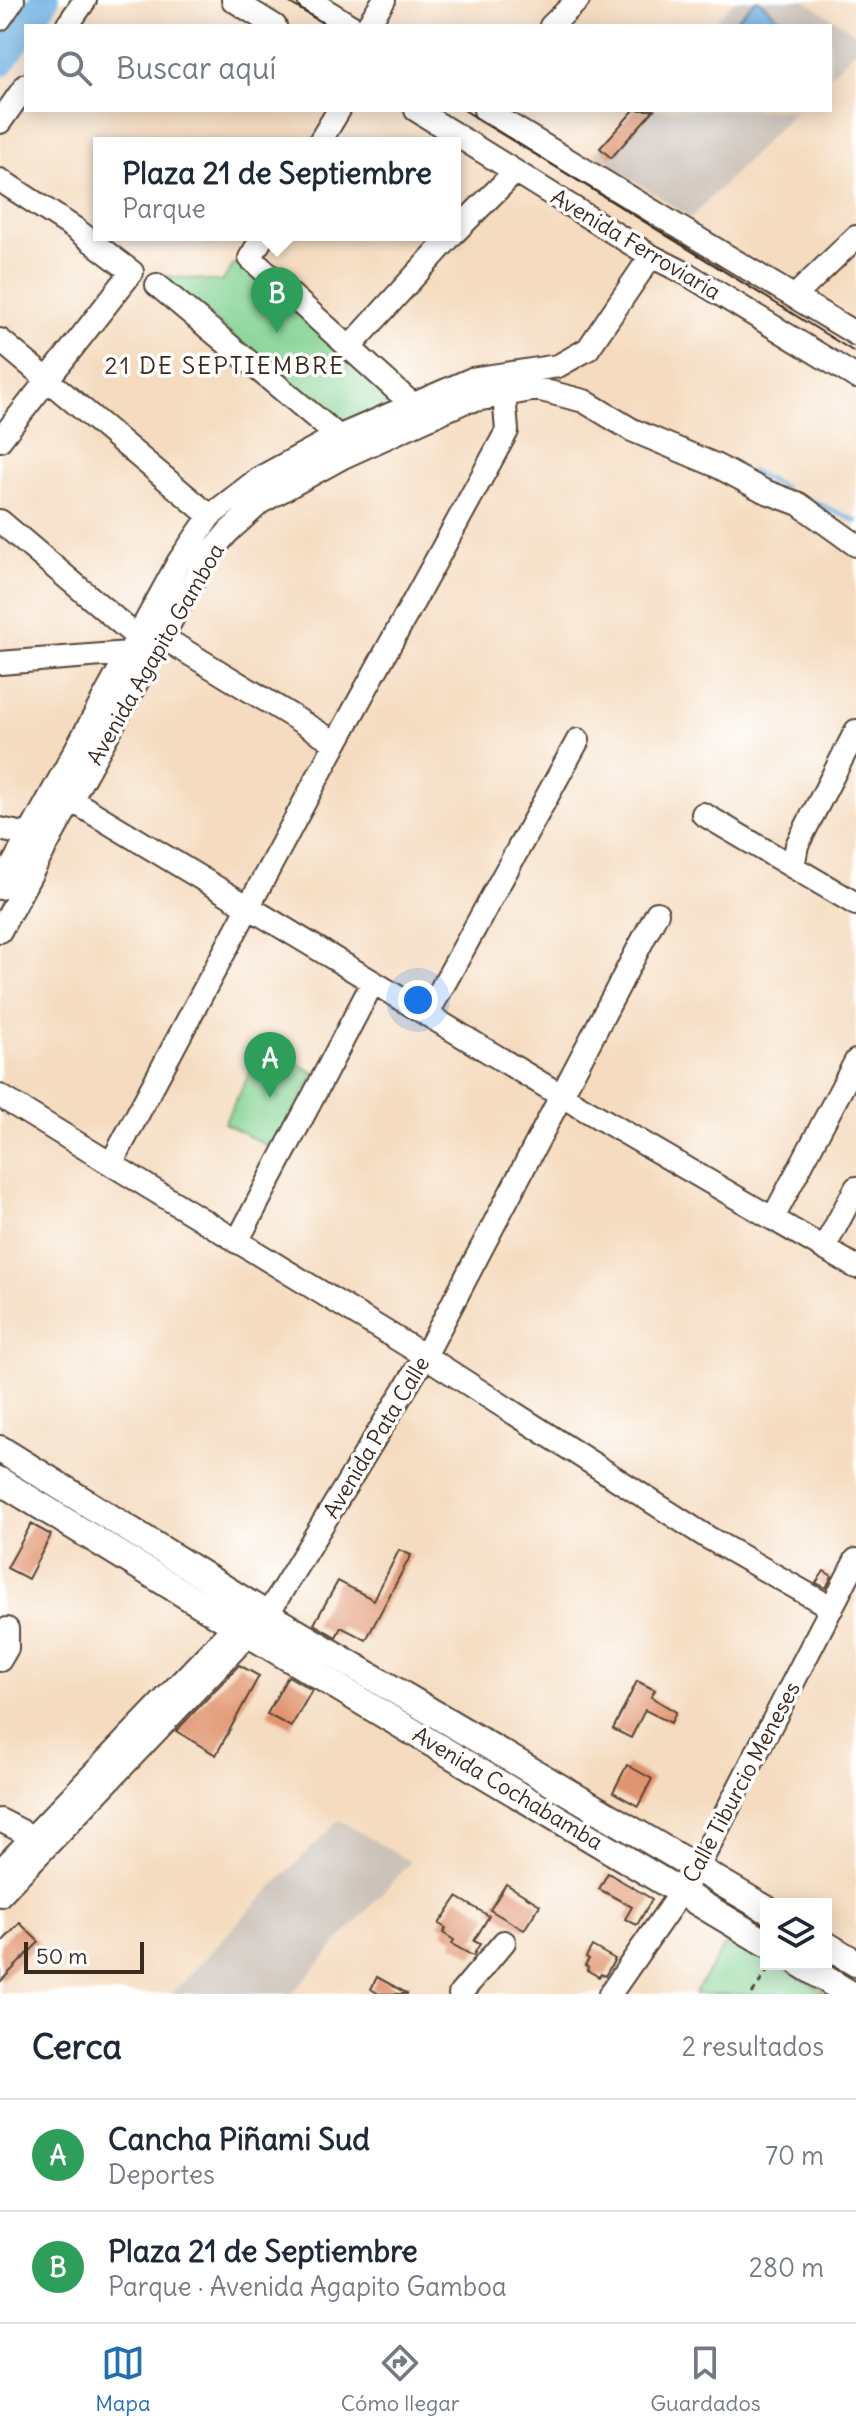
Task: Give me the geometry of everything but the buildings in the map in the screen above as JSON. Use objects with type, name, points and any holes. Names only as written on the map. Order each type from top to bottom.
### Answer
[{"type":"main road","points":[[0,1449],[252,1620]]},
{"type":"main road","points":[[0,1481],[252,1620]]},
{"type":"main road","name":"Avenida Cochabamba","points":[[252,1620],[698,1867],[760,1905]]},
{"type":"main road","name":"Avenida Cochabamba","points":[[252,1620],[760,1939]]},
{"type":"main road","points":[[832,1949],[856,1963]]},
{"type":"main road","points":[[811,1970],[850,1994]]},
{"type":"street","points":[[0,19],[13,0]]},
{"type":"street","points":[[68,24],[85,0]]},
{"type":"street","points":[[233,0],[272,24]]},
{"type":"street","points":[[309,0],[348,24]]},
{"type":"street","points":[[368,24],[384,0]]},
{"type":"street","points":[[553,24],[578,0]]},
{"type":"street","points":[[0,122],[24,88]]},
{"type":"street","points":[[323,137],[338,112]]},
{"type":"street","name":"Avenida Ferroviaria","points":[[419,112],[459,137]]},
{"type":"street","name":"Avenida Ferroviaria","points":[[488,112],[856,334]]},
{"type":"street","name":"Avenida Ferroviaria","points":[[461,138],[651,256],[687,274],[856,377]]},
{"type":"street","points":[[461,226],[515,172]]},
{"type":"street","points":[[0,180],[74,228],[132,272],[0,440]]},
{"type":"street","points":[[795,296],[856,237]]},
{"type":"street","points":[[260,241],[250,258],[413,405]]},
{"type":"street","points":[[349,348],[447,241]]},
{"type":"street","points":[[687,274],[725,254]]},
{"type":"street","name":"Avenida Agapito Gamboa","points":[[0,931],[133,645],[179,561],[210,516],[258,479],[339,437],[472,379],[558,366],[588,349],[651,256]]},
{"type":"street","points":[[157,285],[339,437]]},
{"type":"street","points":[[0,340],[210,516]]},
{"type":"street","name":"Avenida Agapito Gamboa","points":[[0,888],[28,835],[62,795],[162,637],[206,558],[228,532],[261,502],[341,458],[464,402],[537,389],[584,401],[632,430],[799,504],[856,545]]},
{"type":"street","points":[[111,1164],[507,431],[504,394]]},
{"type":"street","points":[[0,521],[133,645]]},
{"type":"street","points":[[162,637],[336,743]]},
{"type":"street","points":[[0,663],[133,645]]},
{"type":"street","points":[[793,867],[797,845],[856,731]]},
{"type":"street","points":[[427,1015],[578,740]]},
{"type":"street","points":[[62,795],[562,1096],[856,1267]]},
{"type":"street","points":[[703,814],[856,904]]},
{"type":"street","points":[[0,829],[28,835]]},
{"type":"street","name":"Avenida Pata Calle","points":[[0,1895],[252,1620],[425,1356],[657,913]]},
{"type":"street","points":[[237,1242],[373,982]]},
{"type":"street","points":[[773,1218],[856,1061]]},
{"type":"street","points":[[0,1096],[425,1356],[707,1537],[832,1608]]},
{"type":"street","points":[[824,1248],[856,1188]]},
{"type":"street","name":"Calle Tiburcio Meneses","points":[[610,1994],[698,1867],[856,1560]]},
{"type":"street","name":"Avenida Pata Calle","points":[[0,1871],[252,1620]]},
{"type":"street","points":[[0,1660],[7,1648],[7,1629]]},
{"type":"street","points":[[0,1820],[33,1837]]},
{"type":"street","points":[[460,1994],[504,1942]]},
{"type":"path","points":[[752,1994],[768,1970]]},
{"type":"shaded area","points":[[735,0],[804,0],[856,34],[856,49],[832,74],[832,24],[713,24]]},
{"type":"shaded area","points":[[632,112],[794,112],[691,218],[594,154]]},
{"type":"shaded area","points":[[339,1820],[410,1862],[291,1994],[172,1994],[243,1917]]},
{"type":"green space","points":[[240,256],[386,395],[385,406],[340,426],[161,275],[222,282]]},
{"type":"green space","points":[[264,1046],[315,1073],[275,1150],[224,1123]]},
{"type":"green space","points":[[731,1936],[760,1953],[760,1970],[787,1970],[827,1994],[694,1994]]},
{"type":"water","points":[[755,0],[759,0],[786,24],[733,24]]},
{"type":"waterway","points":[[27,24],[44,0]]},
{"type":"waterway","points":[[0,62],[24,29]]},
{"type":"waterway","points":[[618,409],[678,438]]},
{"type":"waterway","points":[[752,472],[783,487]]},
{"type":"waterway","points":[[810,500],[856,521]]},
{"type":"tram line","points":[[285,0],[324,24]]},
{"type":"tram line","points":[[467,112],[856,353]]},
{"type":"place","name":"Plaza 21 de Septiembre","points":[[277,333]]},
{"type":"place","name":"Cancha Piñami Sud","points":[[270,1098]]},
{"type":"district","name":"21 DE SEPTIEMBRE","points":[[225,366]]}]
